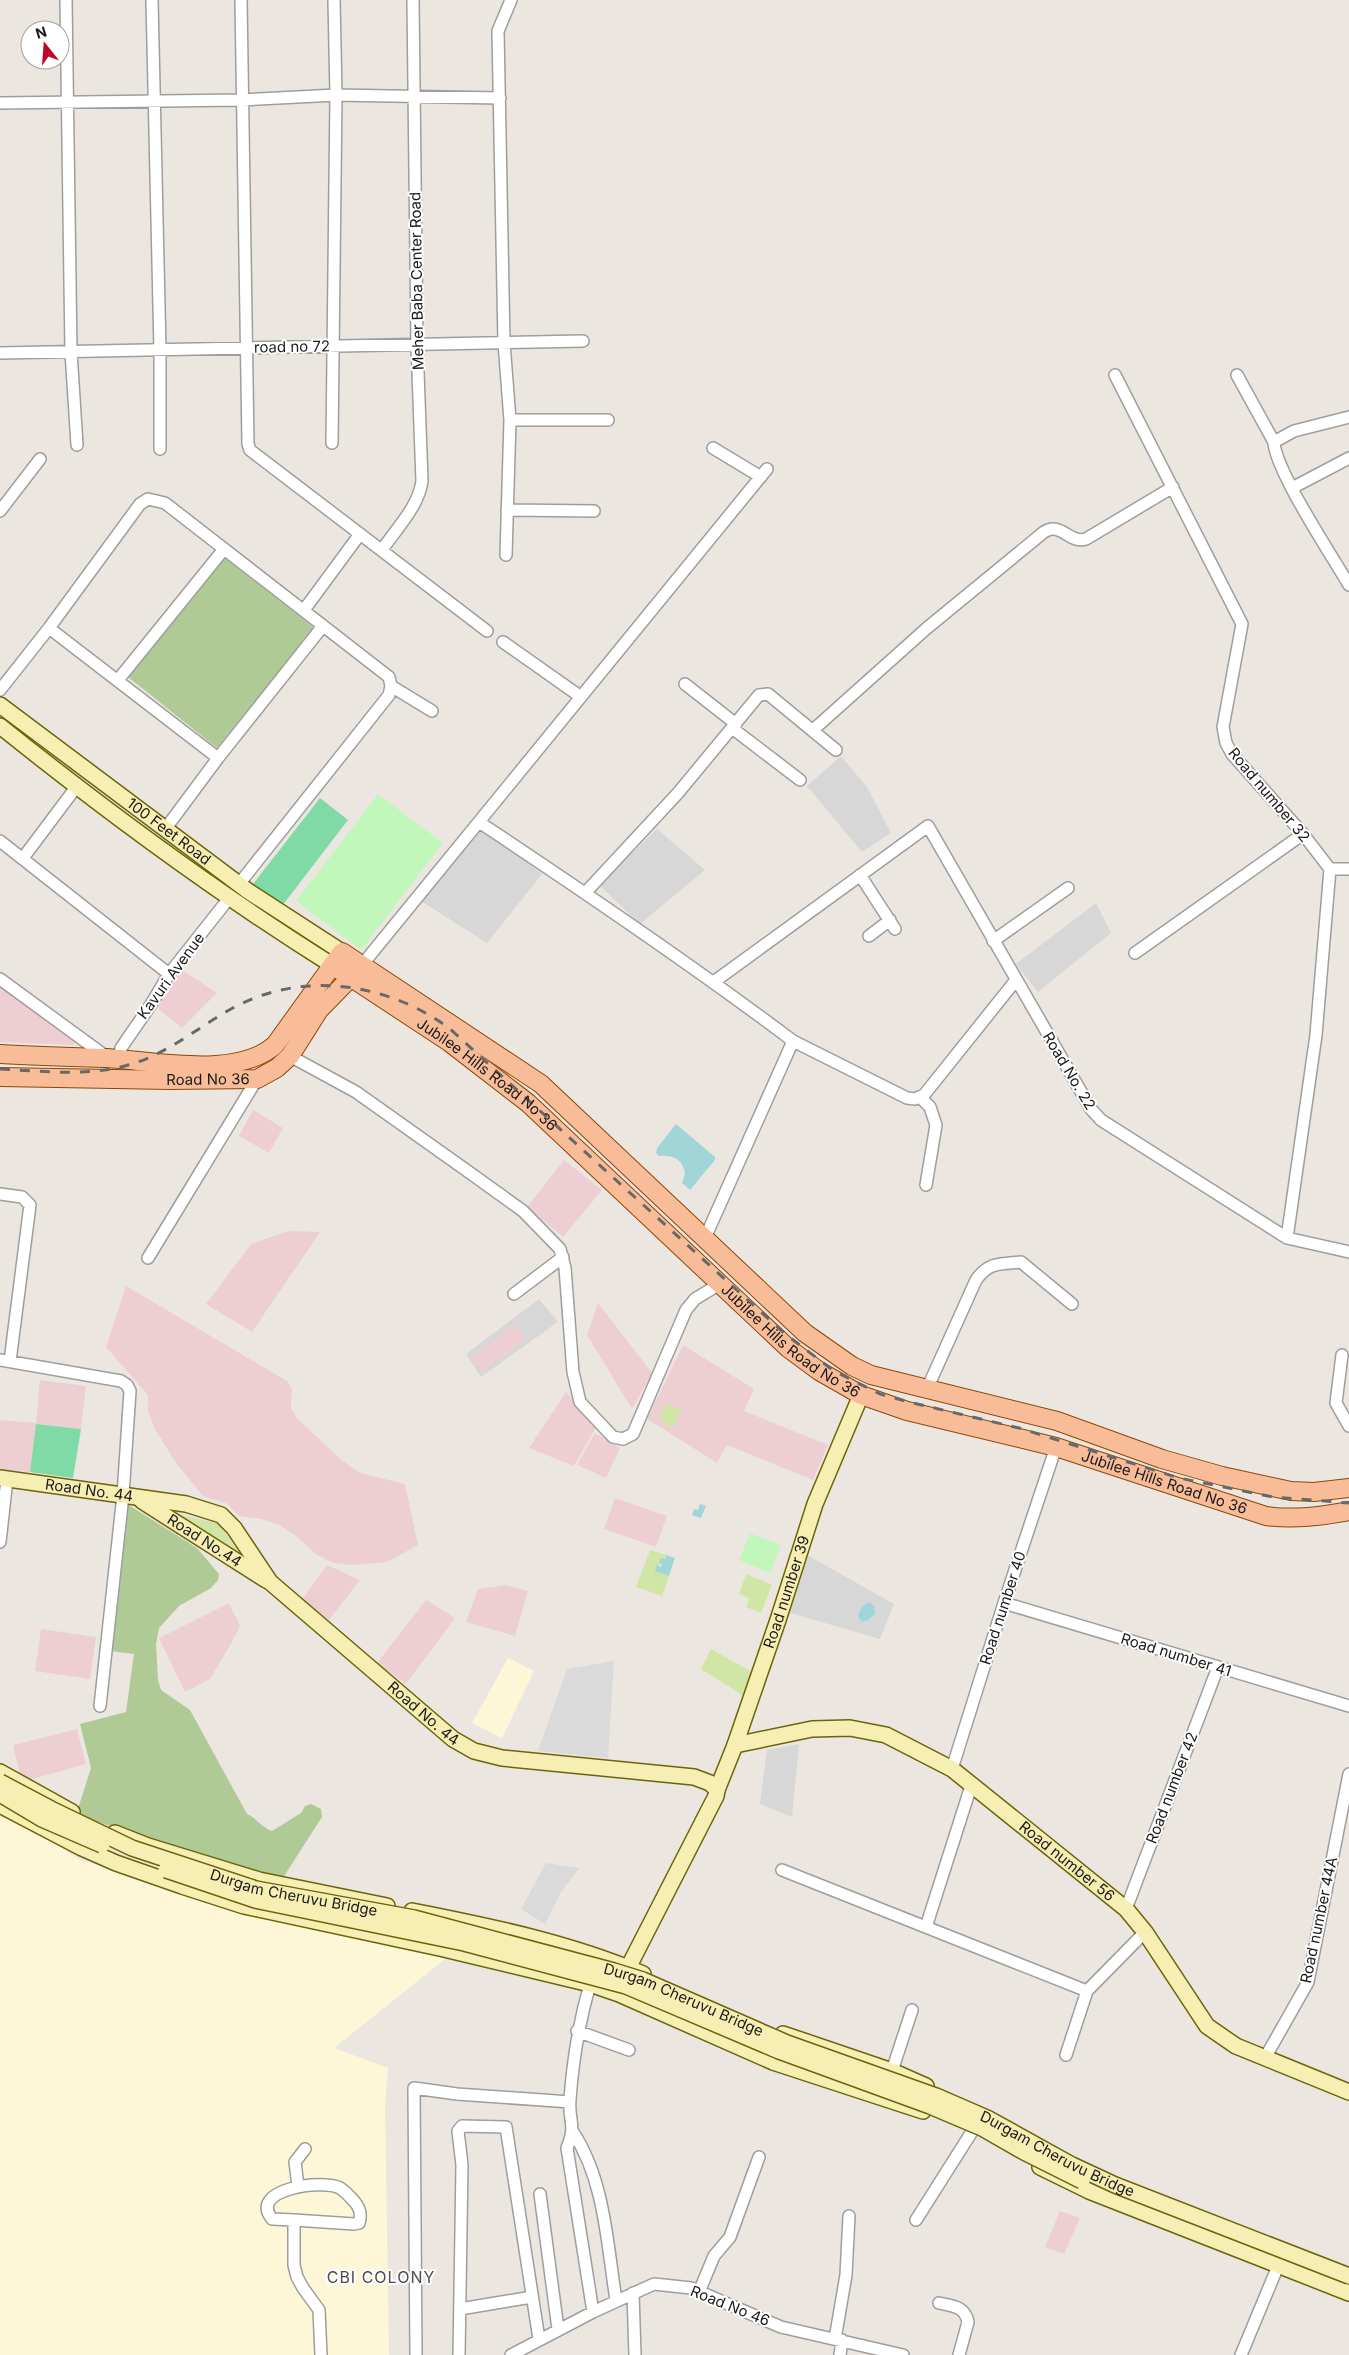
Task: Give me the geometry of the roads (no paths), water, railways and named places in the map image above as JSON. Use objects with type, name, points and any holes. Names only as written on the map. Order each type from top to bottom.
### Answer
[{"type":"main road","name":"100 Feet Road","points":[[0,705],[166,828],[276,930],[337,959]]},
{"type":"main road","name":"100 Feet Road","points":[[0,726],[77,786],[235,890]]},
{"type":"main road","name":"Jubilee Hills Road No 36","points":[[337,959],[541,1084],[804,1333],[829,1351],[871,1375],[1057,1421],[1162,1459],[1222,1476],[1291,1491],[1314,1492],[1349,1488]]},
{"type":"main road","name":"Road No 36","points":[[0,1054],[114,1059],[174,1064],[229,1064],[251,1060],[265,1054],[274,1045],[337,959]]},
{"type":"main road","name":"Jubilee Hills Road No 36","points":[[357,971],[528,1103],[788,1348],[819,1371],[861,1395],[907,1411],[1056,1447],[1266,1516],[1308,1518],[1349,1511]]},
{"type":"main road","name":"Road No 36","points":[[0,1078],[257,1079],[277,1068],[290,1056],[319,1010],[357,971]]},
{"type":"main road","points":[[940,1419],[948,1394]]},
{"type":"main road","name":"Road number 39","points":[[717,1790],[735,1745],[784,1602],[815,1504],[861,1395]]},
{"type":"main road","name":"Road No. 44","points":[[3,1479],[186,1504],[221,1515],[234,1528],[270,1582],[453,1739],[474,1751],[502,1758],[694,1777],[710,1783],[717,1790]]},
{"type":"main road","name":"Road No.44","points":[[139,1499],[270,1582]]},
{"type":"main road","name":"Road number 56","points":[[735,1745],[812,1729],[850,1728],[886,1735],[952,1769],[1126,1909],[1145,1932],[1207,2026],[1236,2046],[1349,2092]]},
{"type":"main road","points":[[0,1772],[107,1830],[148,1846],[259,1880],[469,1922],[593,1955],[784,2034],[892,2071],[994,2116],[1077,2161],[1175,2202],[1349,2269]]},
{"type":"main road","name":"Durgam Cheruvu Bridge","points":[[0,1782],[132,1848],[256,1889],[432,1922],[643,1980],[788,2043],[936,2096],[989,2119],[1072,2165],[1115,2185],[1349,2276]]},
{"type":"main road","points":[[628,1968],[717,1790]]},
{"type":"main road","name":"Durgam Cheruvu Bridge","points":[[0,1794],[42,1819],[138,1861],[255,1900],[464,1943],[626,1986],[779,2051],[930,2106],[982,2128],[1060,2171],[1349,2285]]},
{"type":"main road","points":[[0,1805],[90,1852],[182,1886],[244,1906],[444,1949],[590,1984],[618,1994],[773,2062],[916,2108],[973,2130],[1018,2153],[1058,2177],[1349,2293]]},
{"type":"main road","points":[[444,1949],[469,1922]]},
{"type":"main road","points":[[1168,2221],[1175,2202]]},
{"type":"street","points":[[66,0],[71,352],[77,445]]},
{"type":"street","points":[[152,0],[160,350],[160,449]]},
{"type":"street","points":[[241,0],[246,347],[248,444],[250,450],[487,631]]},
{"type":"street","points":[[332,443],[336,95],[334,0]]},
{"type":"street","name":"Meher Baba Center Road","points":[[382,550],[421,492],[417,345],[413,0]]},
{"type":"street","points":[[506,555],[510,420],[504,343],[498,31],[511,0]]},
{"type":"street","points":[[0,103],[242,100],[336,95],[500,98]]},
{"type":"street","name":"road no 72","points":[[0,353],[583,341]]},
{"type":"street","name":"Road number 32","points":[[1115,375],[1242,624],[1223,727],[1226,743],[1232,754],[1303,834],[1330,869]]},
{"type":"street","points":[[1237,375],[1274,446],[1292,488],[1349,585]]},
{"type":"street","points":[[1274,446],[1294,431],[1349,417]]},
{"type":"street","points":[[510,420],[608,420]]},
{"type":"street","points":[[357,971],[764,473],[713,448]]},
{"type":"street","points":[[1292,488],[1349,458]]},
{"type":"street","points":[[0,511],[40,459]]},
{"type":"street","points":[[813,730],[927,628],[1044,532],[1050,528],[1057,528],[1077,540],[1086,539],[1172,487]]},
{"type":"street","points":[[0,690],[49,628],[140,504],[148,499],[165,503],[389,677],[391,686],[432,711]]},
{"type":"street","points":[[507,510],[594,512]]},
{"type":"street","points":[[304,610],[360,534]]},
{"type":"street","points":[[118,680],[224,548]]},
{"type":"street","points":[[166,828],[218,758],[324,626]]},
{"type":"street","points":[[49,628],[218,758]]},
{"type":"street","points":[[503,642],[581,697]]},
{"type":"street","points":[[685,684],[800,780]]},
{"type":"street","name":"Kavuri Avenue","points":[[114,1059],[169,974],[389,695],[391,686]]},
{"type":"street","points":[[586,892],[678,793],[759,695],[768,694],[836,750]]},
{"type":"street","points":[[23,858],[77,786]]},
{"type":"street","points":[[479,822],[586,892],[715,981],[793,1041],[906,1098],[924,1095],[1016,980]]},
{"type":"street","name":"Road No. 22","points":[[860,875],[928,826],[1090,1109],[1101,1120],[1287,1238],[1349,1252]]},
{"type":"street","points":[[1135,953],[1303,834]]},
{"type":"street","points":[[0,841],[169,974]]},
{"type":"street","points":[[1287,1238],[1316,1035],[1330,869],[1349,869]]},
{"type":"street","points":[[715,981],[860,875],[892,924],[869,936]]},
{"type":"street","points":[[993,941],[1068,888]]},
{"type":"street","points":[[0,979],[114,1059]]},
{"type":"street","points":[[705,1238],[793,1041]]},
{"type":"street","points":[[290,1056],[356,1092],[516,1206],[560,1248],[563,1257],[573,1372],[580,1402],[613,1437],[619,1440],[628,1438],[633,1434],[686,1310],[696,1299],[718,1284]]},
{"type":"street","points":[[148,1258],[257,1079]]},
{"type":"street","points":[[920,1097],[930,1108],[936,1125],[926,1185]]},
{"type":"street","points":[[0,1194],[22,1196],[30,1205],[5,1360],[114,1380],[127,1385],[130,1391],[122,1495],[100,1706]]},
{"type":"street","points":[[514,1294],[563,1257]]},
{"type":"street","points":[[927,1389],[976,1280],[984,1270],[995,1264],[1021,1262],[1072,1304]]},
{"type":"street","points":[[1342,1355],[1336,1403],[1349,1426]]},
{"type":"street","name":"Road number 40","points":[[952,1769],[1004,1602],[1056,1447]]},
{"type":"street","points":[[0,1542],[3,1479]]},
{"type":"street","name":"Road number 41","points":[[1004,1602],[1349,1706]]},
{"type":"street","name":"Road number 42","points":[[1126,1909],[1218,1667]]},
{"type":"street","name":"Road number 44A","points":[[1265,2058],[1308,1982],[1349,1774]]},
{"type":"street","points":[[926,1928],[972,1784]]},
{"type":"street","points":[[782,1870],[1087,1991]]},
{"type":"street","points":[[1066,2055],[1087,1991],[1145,1932]]},
{"type":"street","points":[[590,1984],[577,2031],[570,2102],[573,2132],[567,2148],[593,2312]]},
{"type":"street","points":[[892,2071],[912,2010]]},
{"type":"street","points":[[577,2031],[629,2050]]},
{"type":"street","points":[[416,2355],[414,2088],[457,2094],[570,2102]]},
{"type":"street","points":[[459,2355],[462,2165],[458,2131],[462,2126],[506,2127],[532,2297],[534,2346]]},
{"type":"street","points":[[916,2220],[973,2130]]},
{"type":"street","points":[[573,2132],[585,2150],[600,2199],[616,2300]]},
{"type":"street","points":[[298,2186],[295,2162],[305,2149]]},
{"type":"street","points":[[699,2292],[714,2256],[730,2236],[760,2156]]},
{"type":"street","points":[[328,2185],[339,2188],[358,2206],[361,2216],[359,2223],[354,2224],[294,2220],[272,2219],[268,2214],[268,2205],[274,2195],[298,2186],[328,2185]]},
{"type":"street","points":[[540,2194],[558,2329]]},
{"type":"street","points":[[840,2355],[839,2339],[846,2275],[849,2216]]},
{"type":"street","points":[[294,2220],[294,2265],[297,2277],[303,2288],[319,2310],[321,2355]]},
{"type":"street","points":[[1241,2355],[1278,2266]]},
{"type":"street","name":"Road No 46","points":[[511,2355],[534,2346],[558,2329],[616,2300],[654,2284],[690,2288],[781,2327],[903,2355]]},
{"type":"street","points":[[633,2293],[635,2355]]},
{"type":"street","points":[[460,2309],[532,2297]]},
{"type":"street","points":[[939,2303],[960,2308],[967,2316],[968,2322],[959,2355]]},
{"type":"water","points":[[676,1124],[715,1157],[715,1160],[690,1190],[682,1183],[685,1174],[680,1161],[669,1156],[659,1156],[656,1153],[657,1148]]},
{"type":"water","points":[[700,1504],[706,1506],[701,1518],[692,1515],[694,1509],[698,1510]]},
{"type":"water","points":[[666,1555],[675,1558],[669,1576],[655,1571],[657,1565],[661,1567],[662,1564],[659,1563],[660,1558],[665,1559]]},
{"type":"water","points":[[869,1602],[874,1606],[875,1614],[862,1622],[858,1617],[859,1612]]},
{"type":"railway","points":[[0,1069],[48,1072],[81,1072],[112,1069],[142,1061],[155,1055],[231,1009],[258,997],[286,989],[314,986],[343,987],[371,991],[398,1000],[424,1012],[449,1028],[784,1333],[834,1371],[880,1394],[1019,1428],[1179,1478],[1273,1497],[1349,1503]]},
{"type":"district","name":"CBI COLONY","points":[[381,2277]]}]
